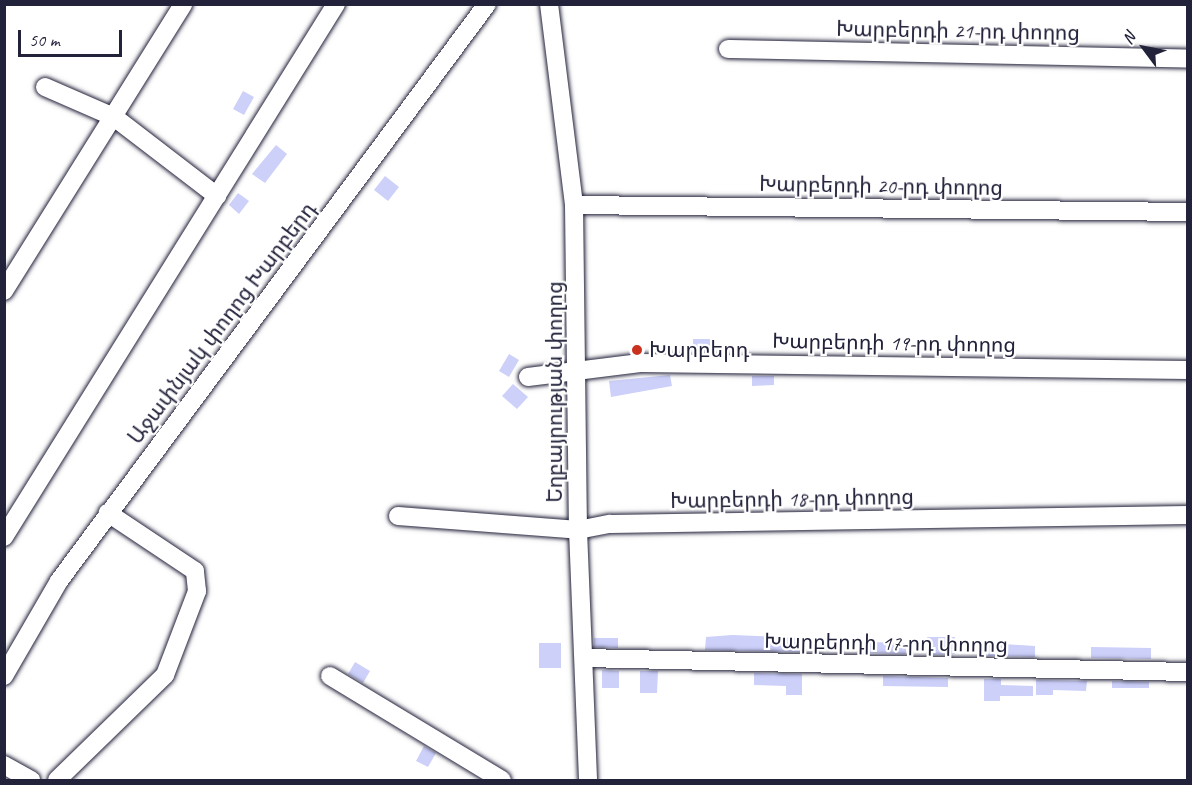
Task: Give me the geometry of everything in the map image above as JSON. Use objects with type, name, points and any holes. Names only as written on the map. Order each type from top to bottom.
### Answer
[{"type":"street","points":[[4,291],[183,4]]},
{"type":"street","points":[[4,537],[336,4]]},
{"type":"street","name":"Աջափնյակ փողոց Խարբերդ","points":[[4,676],[58,581],[487,4]]},
{"type":"street","name":"Եղբայրության փողոց","points":[[549,4],[574,206],[578,530],[588,780]]},
{"type":"street","name":"Խարբերդի 21-րդ փողոց","points":[[728,49],[1188,59]]},
{"type":"street","points":[[45,87],[114,117],[217,196]]},
{"type":"street","name":"Խարբերդի 20-րդ փողոց","points":[[574,206],[1188,212]]},
{"type":"street","name":"Խարբերդի 19-րդ փողոց","points":[[528,377],[577,368],[640,363],[1188,370]]},
{"type":"street","points":[[57,780],[165,675],[197,591],[195,571],[108,513]]},
{"type":"street","name":"Խարբերդի 18-րդ փողոց","points":[[398,516],[578,530],[610,524],[1188,515]]},
{"type":"street","name":"Խարբերդի 17-րդ փողոց","points":[[584,658],[1188,672]]},
{"type":"street","points":[[330,676],[502,780]]},
{"type":"street","points":[[4,765],[32,780]]},
{"type":"building","points":[[243,91],[254,97],[244,115],[233,109]]},
{"type":"building","points":[[276,145],[287,154],[265,183],[252,174]]},
{"type":"building","points":[[385,176],[399,187],[388,201],[374,190]]},
{"type":"building","points":[[238,193],[249,201],[239,214],[229,205]]},
{"type":"building","points":[[693,339],[712,339],[712,353],[693,352]]},
{"type":"building","points":[[509,354],[519,360],[509,377],[499,371]]},
{"type":"building","points":[[670,375],[672,386],[611,397],[609,381]]},
{"type":"building","points":[[752,376],[774,376],[774,385],[752,386]]},
{"type":"building","points":[[513,384],[528,397],[517,409],[502,396]]},
{"type":"building","points":[[732,635],[804,638],[804,652],[705,650],[706,637]]},
{"type":"building","points":[[927,637],[955,637],[955,654],[927,655]]},
{"type":"building","points":[[594,638],[618,638],[618,648],[594,647]]},
{"type":"building","points":[[869,642],[906,643],[906,654],[869,653]]},
{"type":"building","points":[[539,643],[561,643],[561,668],[539,668]]},
{"type":"building","points":[[989,643],[1035,646],[1035,657],[988,656]]},
{"type":"building","points":[[1091,647],[1151,648],[1151,659],[1091,658]]},
{"type":"building","points":[[355,662],[370,671],[363,683],[348,674]]},
{"type":"building","points":[[602,670],[619,671],[619,688],[602,688]]},
{"type":"building","points":[[640,671],[658,671],[657,693],[640,693]]},
{"type":"building","points":[[754,673],[802,674],[802,695],[786,695],[786,686],[754,685]]},
{"type":"building","points":[[883,676],[948,678],[948,687],[883,686]]},
{"type":"building","points":[[984,679],[1001,679],[1001,685],[1033,686],[1033,696],[1000,696],[1000,701],[984,701]]},
{"type":"building","points":[[1036,680],[1087,681],[1086,691],[1053,690],[1053,695],[1036,695]]},
{"type":"building","points":[[1112,681],[1149,682],[1149,688],[1112,688]]},
{"type":"building","points":[[424,746],[436,753],[428,767],[416,761]]},
{"type":"place","name":"Խարբերդ","points":[[637,350]]}]
